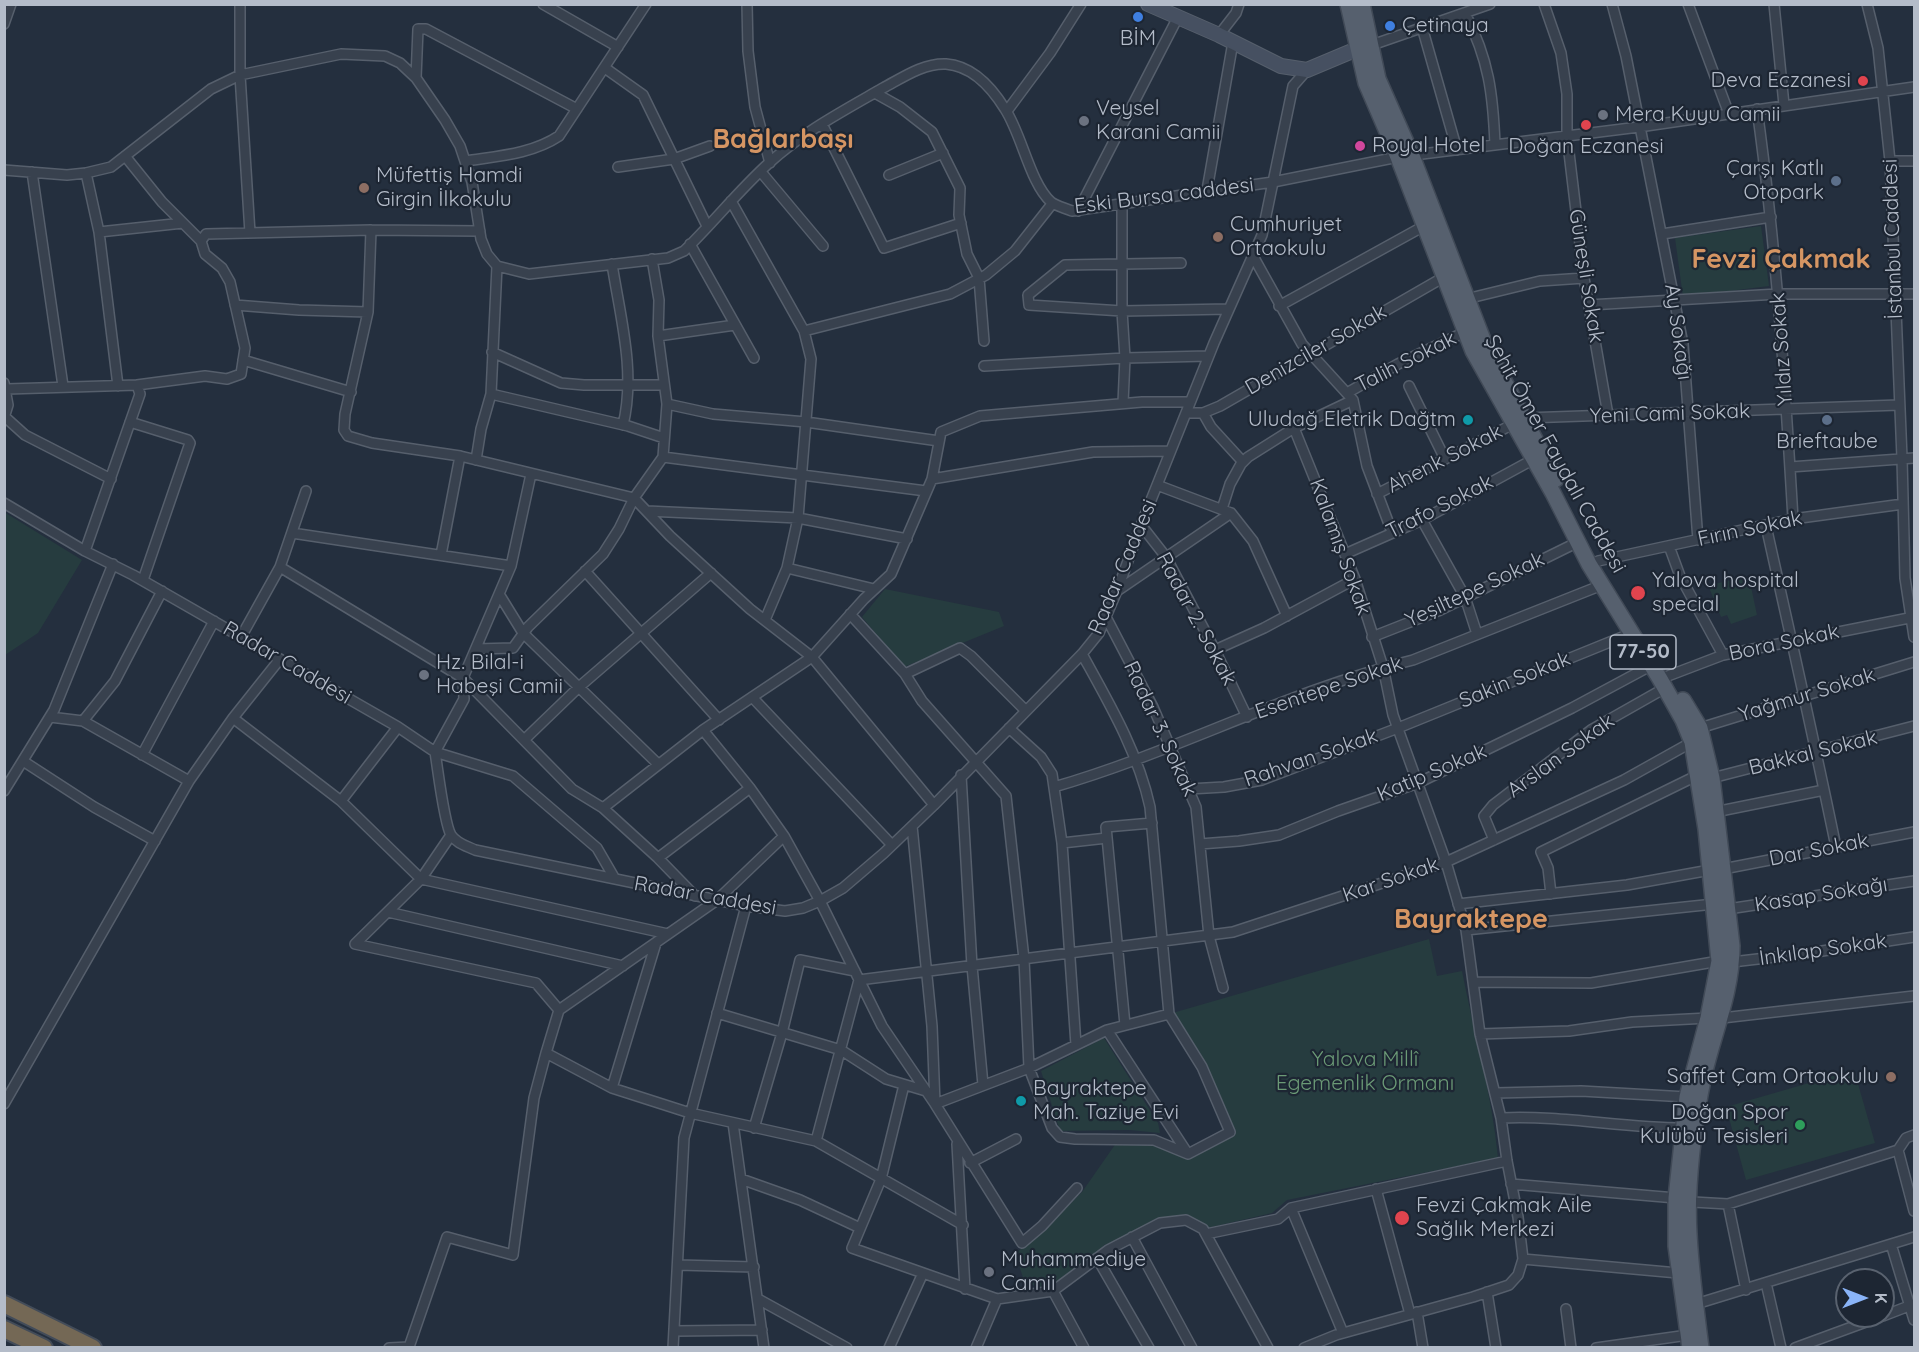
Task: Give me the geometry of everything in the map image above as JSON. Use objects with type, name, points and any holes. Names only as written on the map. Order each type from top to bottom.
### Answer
[{"type":"highway","points":[[4,1304],[93,1347]]},
{"type":"highway","points":[[4,1329],[44,1347]]},
{"type":"main road","name":"Şehit Ömer Faydalı Caddesi","points":[[1348,4],[1363,47]]},
{"type":"main road","name":"Şehit Ömer Faydalı Caddesi","points":[[1362,4],[1366,83],[1405,157],[1534,459],[1602,585],[1652,665],[1700,728],[1726,962],[1682,1199],[1676,1246],[1689,1341]]},
{"type":"main road","name":"Şehit Ömer Faydalı Caddesi","points":[[1405,157],[1424,226],[1473,351],[1519,421],[1665,681],[1683,720],[1705,777],[1715,812],[1717,870]]},
{"type":"main road","name":"Şehit Ömer Faydalı Caddesi","points":[[1701,1347],[1689,1234],[1682,1199],[1683,1128],[1687,1097],[1715,1018]]},
{"type":"street","points":[[4,24],[11,4]]},
{"type":"street","points":[[240,4],[240,75],[249,233]]},
{"type":"street","points":[[543,4],[618,47]]},
{"type":"street","points":[[466,161],[525,151],[545,145],[560,136],[646,4]]},
{"type":"street","points":[[747,4],[748,51],[754,107],[770,163]]},
{"type":"street","points":[[1007,111],[1050,53],[1081,4]]},
{"type":"street","points":[[1219,35],[1236,13],[1239,4]]},
{"type":"street","points":[[1281,66],[1293,86],[1307,70],[1363,47],[1465,13],[1475,7],[1490,4]]},
{"type":"street","name":"Güneşli Sokak","points":[[1544,4],[1561,53],[1567,94],[1567,136],[1584,278],[1608,415]]},
{"type":"street","name":"Ay Sokağı","points":[[1612,4],[1626,56],[1683,344],[1698,540]]},
{"type":"street","points":[[1688,4],[1730,114]]},
{"type":"street","points":[[1774,4],[1784,105]]},
{"type":"street","name":"İstanbul Caddesi","points":[[1868,4],[1878,48],[1890,162],[1905,578],[1913,617],[1914,637]]},
{"type":"street","points":[[1154,6],[1281,66],[1307,70]]},
{"type":"street","points":[[1465,13],[1484,56],[1492,87],[1496,145]]},
{"type":"street","points":[[1078,211],[1178,16]]},
{"type":"street","points":[[1422,27],[1457,150]]},
{"type":"street","points":[[416,78],[418,29],[426,29],[577,109]]},
{"type":"street","points":[[1207,190],[1233,42]]},
{"type":"street","points":[[4,170],[67,175],[111,167],[211,89],[240,75],[340,54],[385,56],[400,63],[416,78],[460,146],[477,202],[481,239],[487,254],[497,266],[491,394],[481,429],[476,460]]},
{"type":"street","name":"Eski Bursa caddesi","points":[[497,266],[529,274],[668,258],[684,251],[760,172],[804,135],[927,65],[947,64],[963,69],[980,78],[991,88],[1007,111],[1039,188],[1053,204],[1072,211],[1273,182],[1405,157],[1639,127],[1757,108],[1914,87]]},
{"type":"street","points":[[605,68],[643,95],[707,226]]},
{"type":"street","name":"Radar Caddesi","points":[[451,836],[459,844],[475,850],[695,896],[785,911],[803,908],[843,888],[892,845],[977,762],[1082,654],[1099,633],[1118,591],[1141,525],[1208,356],[1262,235],[1293,86]]},
{"type":"street","points":[[875,93],[900,107],[932,132],[960,188],[958,215],[967,254],[979,278],[984,341]]},
{"type":"street","name":"Yıldız Sokak","points":[[1757,108],[1778,294],[1793,519]]},
{"type":"street","points":[[822,124],[884,248],[961,223]]},
{"type":"street","points":[[618,167],[674,159],[710,146]]},
{"type":"street","points":[[889,175],[943,153]]},
{"type":"street","points":[[111,479],[25,435],[5,417],[8,405],[6,386],[118,386],[205,376],[227,379],[241,374],[245,348],[230,282],[222,268],[205,254],[201,241],[162,202],[125,156]]},
{"type":"street","points":[[1890,162],[1914,161]]},
{"type":"street","points":[[32,172],[63,386]]},
{"type":"street","points":[[760,172],[823,246]]},
{"type":"street","points":[[86,173],[99,232],[118,386]]},
{"type":"street","points":[[731,201],[804,331],[811,359],[798,518],[787,568],[765,620]]},
{"type":"street","points":[[1122,203],[1122,311],[1125,358],[1123,403]]},
{"type":"street","points":[[804,331],[950,294],[979,278],[1015,251],[1053,204]]},
{"type":"street","points":[[1662,234],[1771,217]]},
{"type":"street","points":[[99,232],[183,223]]},
{"type":"street","points":[[1279,306],[1424,226]]},
{"type":"street","points":[[371,230],[368,312],[345,414],[344,430],[348,436],[372,443],[460,456],[634,498],[750,609],[812,657],[934,805]]},
{"type":"street","points":[[201,241],[206,234],[371,230],[480,231]]},
{"type":"street","points":[[690,244],[754,358]]},
{"type":"street","points":[[1252,256],[1302,344],[1350,397],[1366,466],[1392,532]]},
{"type":"street","points":[[476,650],[513,648],[523,633],[603,554],[619,529],[634,498],[663,457],[667,404],[658,336],[659,300],[652,260]]},
{"type":"street","points":[[1181,263],[1065,265],[1028,295],[1029,305],[1122,311],[1229,309]]},
{"type":"street","points":[[612,264],[624,339],[628,385],[628,405],[624,424]]},
{"type":"street","name":"Denizciler Sokak","points":[[1186,413],[1203,413],[1220,406],[1444,277]]},
{"type":"street","points":[[1466,298],[1540,281],[1584,278]]},
{"type":"street","points":[[1589,305],[1778,294],[1914,294]]},
{"type":"street","points":[[235,304],[298,310],[368,312]]},
{"type":"street","points":[[658,336],[735,325]]},
{"type":"street","name":"Talih Sokak","points":[[1243,462],[1294,428],[1350,397],[1398,364],[1465,332]]},
{"type":"street","points":[[492,352],[561,383],[664,385]]},
{"type":"street","points":[[984,366],[1208,356]]},
{"type":"street","points":[[243,360],[351,392]]},
{"type":"street","points":[[85,551],[140,394],[137,385]]},
{"type":"street","points":[[1409,386],[1445,459]]},
{"type":"street","points":[[491,394],[624,424],[664,438]]},
{"type":"street","points":[[603,808],[703,730],[812,657],[850,614],[891,574],[932,479],[941,432],[980,416],[1123,403],[1190,402]]},
{"type":"street","points":[[667,404],[713,414],[806,422],[939,441]]},
{"type":"street","name":"Yeni Cami Sokak","points":[[1519,421],[1608,415],[1899,405]]},
{"type":"street","points":[[1118,591],[1226,511],[1230,484],[1243,462],[1211,427],[1203,413]]},
{"type":"street","name":"Ahenk Sokak","points":[[1377,494],[1519,421]]},
{"type":"street","points":[[130,422],[188,440],[190,443],[142,580]]},
{"type":"street","name":"Kalamış Sokak","points":[[1294,428],[1355,579],[1383,667],[1393,715],[1446,862],[1466,930],[1480,1034],[1501,1118],[1518,1217],[1522,1259]]},
{"type":"street","points":[[932,479],[1093,452],[1170,451]]},
{"type":"street","points":[[441,555],[460,456]]},
{"type":"street","points":[[663,457],[926,491]]},
{"type":"street","points":[[1790,467],[1914,458]]},
{"type":"street","name":"Trafo Sokak","points":[[1345,554],[1422,520],[1534,459]]},
{"type":"street","points":[[531,474],[511,566],[463,678],[464,699],[435,752],[451,836],[421,879],[355,944],[536,983],[559,1010]]},
{"type":"street","points":[[1157,485],[1226,511],[1253,541],[1287,616]]},
{"type":"street","points":[[241,637],[280,567],[306,491]]},
{"type":"street","name":"Radar Caddesi","points":[[4,503],[398,727],[435,752],[513,776],[597,848],[615,879]]},
{"type":"street","name":"Fırın Sokak","points":[[1598,561],[1793,519],[1903,504]]},
{"type":"street","points":[[647,512],[798,518],[907,539]]},
{"type":"street","points":[[1422,520],[1465,597],[1477,634]]},
{"type":"street","name":"Radar 2. Sokak","points":[[1141,525],[1166,556],[1247,717]]},
{"type":"street","points":[[1766,526],[1836,847]]},
{"type":"street","points":[[292,533],[511,566]]},
{"type":"street","name":"Yeşiltepe Sokak","points":[[1372,637],[1438,611],[1578,542]]},
{"type":"street","points":[[1669,546],[1680,576],[1723,655]]},
{"type":"street","points":[[4,791],[50,717],[113,564]]},
{"type":"street","points":[[280,567],[463,678],[572,789],[603,808],[658,858],[695,896]]},
{"type":"street","points":[[787,568],[874,589]]},
{"type":"street","points":[[585,571],[719,720]]},
{"type":"street","points":[[524,740],[579,687],[711,573]]},
{"type":"street","points":[[1215,650],[1287,616],[1355,579]]},
{"type":"street","name":"Esentepe Sokak","points":[[1054,787],[1136,761],[1383,667],[1413,660],[1602,585]]},
{"type":"street","points":[[83,721],[115,681],[162,591]]},
{"type":"street","points":[[499,594],[523,633],[657,764]]},
{"type":"street","points":[[850,614],[905,674],[922,701],[1006,796],[1024,959],[1029,1068],[1052,1128],[1060,1137],[1075,1139],[1154,1140],[1188,1154]]},
{"type":"street","name":"Radar 3. Sokak","points":[[1106,617],[1153,707],[1196,807],[1209,936],[1223,988]]},
{"type":"street","name":"Bora Sokak","points":[[1665,681],[1723,655],[1913,617]]},
{"type":"street","points":[[142,755],[214,621]]},
{"type":"street","name":"Sakin Sokak","points":[[1398,728],[1632,633]]},
{"type":"street","points":[[905,674],[960,648],[971,656],[1026,711]]},
{"type":"street","points":[[1082,654],[1113,710],[1144,778],[1152,823],[1169,1014],[1202,1067],[1230,1132],[1188,1154]]},
{"type":"street","points":[[4,1104],[189,782],[233,717],[280,659]]},
{"type":"street","name":"Yağmur Sokak","points":[[1700,728],[1914,662]]},
{"type":"street","name":"Katip Sokak","points":[[1200,844],[1279,835],[1338,811],[1418,783],[1572,708],[1652,665]]},
{"type":"street","name":"Arslan Sokak","points":[[1494,840],[1484,816],[1493,805],[1591,730],[1665,681]]},
{"type":"street","points":[[752,697],[892,845]]},
{"type":"street","points":[[50,717],[83,721],[189,782]]},
{"type":"street","points":[[233,717],[341,801],[421,879],[668,934]]},
{"type":"street","name":"Bakkal Sokak","points":[[1551,894],[1548,868],[1541,852],[1705,777],[1817,752],[1914,726]]},
{"type":"street","points":[[341,801],[398,727]]},
{"type":"street","points":[[1009,728],[1041,757],[1052,774],[1062,843],[1076,1045]]},
{"type":"street","name":"Rahvan Sokak","points":[[1189,789],[1224,787],[1262,780],[1398,728]]},
{"type":"street","points":[[703,730],[750,788],[784,836],[820,901],[882,1026],[935,1104],[957,1143],[1022,1243],[1042,1226],[1077,1188]]},
{"type":"street","name":"Kar Sokak","points":[[782,1033],[800,960],[857,976],[972,966],[1233,932],[1446,862],[1624,780],[1692,742]]},
{"type":"street","points":[[23,761],[94,807],[155,841]]},
{"type":"street","points":[[962,775],[972,966],[983,1086]]},
{"type":"street","points":[[658,858],[750,788]]},
{"type":"street","points":[[1715,812],[1824,790]]},
{"type":"street","points":[[1125,1025],[1106,827],[1152,823]]},
{"type":"street","points":[[912,826],[932,1026],[935,1104]]},
{"type":"street","name":"Dar Sokak","points":[[1458,904],[1627,885],[1914,832]]},
{"type":"street","points":[[389,1347],[411,1347],[447,1237],[513,1255],[534,1098],[559,1010],[717,900],[784,836]]},
{"type":"street","points":[[1062,843],[1107,838]]},
{"type":"street","name":"Kasap Sokağı","points":[[1466,930],[1721,906],[1914,881]]},
{"type":"street","points":[[673,1347],[684,1138],[746,906]]},
{"type":"street","points":[[388,912],[623,966]]},
{"type":"street","name":"İnkılap Sokak","points":[[1474,982],[1591,983],[1914,937]]},
{"type":"street","points":[[612,1088],[656,943]]},
{"type":"street","points":[[816,1141],[841,1050],[857,976]]},
{"type":"street","points":[[1480,1034],[1569,1031],[1632,1022],[1715,1018],[1914,996]]},
{"type":"street","points":[[717,1013],[841,1050],[886,1079],[926,1091]]},
{"type":"street","points":[[935,1104],[1029,1068],[1107,1030],[1169,1014]]},
{"type":"street","points":[[1107,1030],[1188,1154]]},
{"type":"street","points":[[754,1128],[782,1033]]},
{"type":"street","points":[[546,1053],[612,1088],[690,1113],[816,1141],[963,1225]]},
{"type":"street","points":[[903,1084],[881,1179],[852,1248],[997,1299],[1053,1291],[1097,1258],[1132,1237],[1160,1223],[1186,1220],[1203,1229],[1268,1347]]},
{"type":"street","points":[[1496,1093],[1581,1091],[1687,1097]]},
{"type":"street","points":[[1501,1118],[1531,1117],[1652,1128],[1683,1128]]},
{"type":"street","points":[[733,1123],[764,1347]]},
{"type":"street","points":[[1511,1184],[1728,1204],[1898,1150],[1906,1138],[1914,1135]]},
{"type":"street","points":[[970,1163],[1016,1139]]},
{"type":"street","points":[[957,1143],[965,1289]]},
{"type":"street","points":[[1898,1150],[1914,1211]]},
{"type":"street","points":[[1206,1234],[1278,1219],[1291,1208],[1507,1161]]},
{"type":"street","points":[[741,1179],[800,1200],[860,1228]]},
{"type":"street","points":[[1376,1189],[1423,1347]]},
{"type":"street","points":[[1728,1204],[1746,1290]]},
{"type":"street","points":[[1291,1208],[1343,1333]]},
{"type":"street","points":[[1696,1304],[1914,1236]]},
{"type":"street","points":[[1132,1237],[1192,1347]]},
{"type":"street","points":[[1891,1244],[1912,1305],[1914,1320]]},
{"type":"street","points":[[1097,1258],[1149,1347]]},
{"type":"street","points":[[1304,1347],[1343,1333],[1509,1285],[1518,1275],[1522,1259],[1678,1273]]},
{"type":"street","points":[[678,1265],[754,1267]]},
{"type":"street","points":[[889,1347],[922,1273]]},
{"type":"street","points":[[1766,1283],[1781,1347]]},
{"type":"street","points":[[1053,1291],[1084,1347]]},
{"type":"street","points":[[1487,1292],[1496,1347]]},
{"type":"street","points":[[758,1299],[847,1347]]},
{"type":"street","points":[[976,1347],[997,1299]]},
{"type":"street","points":[[1895,1311],[1912,1305]]},
{"type":"street","points":[[1566,1310],[1571,1347]]},
{"type":"street","points":[[1795,1347],[1848,1328]]},
{"type":"street","points":[[675,1331],[762,1330]]},
{"type":"street","points":[[1596,1347],[1689,1341]]},
{"type":"green space","points":[[1761,226],[1769,286],[1683,297],[1675,238]]},
{"type":"green space","points":[[4,512],[82,560],[38,633],[5,655]]},
{"type":"green space","points":[[1749,577],[1757,615],[1731,624],[1727,615],[1721,617],[1708,585]]},
{"type":"green space","points":[[885,589],[999,612],[1004,626],[904,667],[862,617]]},
{"type":"green space","name":"Yalova Millî Egemenlik Ormanı","points":[[1429,939],[1437,976],[1462,971],[1487,1087],[1498,1158],[1287,1200],[1272,1213],[1203,1229],[1186,1220],[1160,1223],[1132,1237],[1104,1245],[1097,1258],[1053,1291],[1025,1283],[1015,1254],[1082,1192],[1119,1139],[1154,1140],[1188,1153],[1230,1132],[1202,1067],[1169,1014]]},
{"type":"green space","points":[[1104,1038],[1158,1123],[1160,1133],[1130,1130],[1060,1131],[1041,1071]]},
{"type":"green space","name":"Doğan Spor Kulübü Tesisleri","points":[[1854,1070],[1875,1143],[1746,1180],[1726,1107]]},
{"type":"place","name":"BİM","points":[[1138,17]]},
{"type":"place","name":"Çetinaya","points":[[1390,26]]},
{"type":"place","name":"Deva Eczanesi","points":[[1863,81]]},
{"type":"place","name":"Mera Kuyu Camii","points":[[1603,115]]},
{"type":"place","name":"Veysel Karani Camii","points":[[1084,121]]},
{"type":"place","name":"Doğan Eczanesi","points":[[1586,125]]},
{"type":"place","name":"Royal Hotel","points":[[1360,146]]},
{"type":"place","name":"Çarşı Katlı Otopark","points":[[1836,181]]},
{"type":"place","name":"Müfettiş Hamdi Girgin İlkokulu","points":[[364,188]]},
{"type":"place","name":"Cumhuriyet Ortaokulu","points":[[1218,237]]},
{"type":"place","name":"Uludağ Eletrik Dağtm","points":[[1468,420]]},
{"type":"place","name":"Brieftaube","points":[[1827,420]]},
{"type":"place","name":"Yalova hospital special","points":[[1638,593]]},
{"type":"place","name":"Hz. Bilal-i Habeşi Camii","points":[[424,675]]},
{"type":"place","name":"Saffet Çam Ortaokulu","points":[[1891,1077]]},
{"type":"place","name":"Bayraktepe Mah. Taziye Evi","points":[[1021,1101]]},
{"type":"place","name":"Doğan Spor Kulübü Tesisleri","points":[[1800,1125]]},
{"type":"place","name":"Fevzi Çakmak Aile Sağlık Merkezi","points":[[1402,1218]]},
{"type":"place","name":"Muhammediye Camii","points":[[989,1272]]},
{"type":"district","name":"Bağlarbaşı","points":[[783,140]]},
{"type":"district","name":"Fevzi Çakmak","points":[[1781,260]]},
{"type":"district","name":"Bayraktepe","points":[[1471,920]]}]
